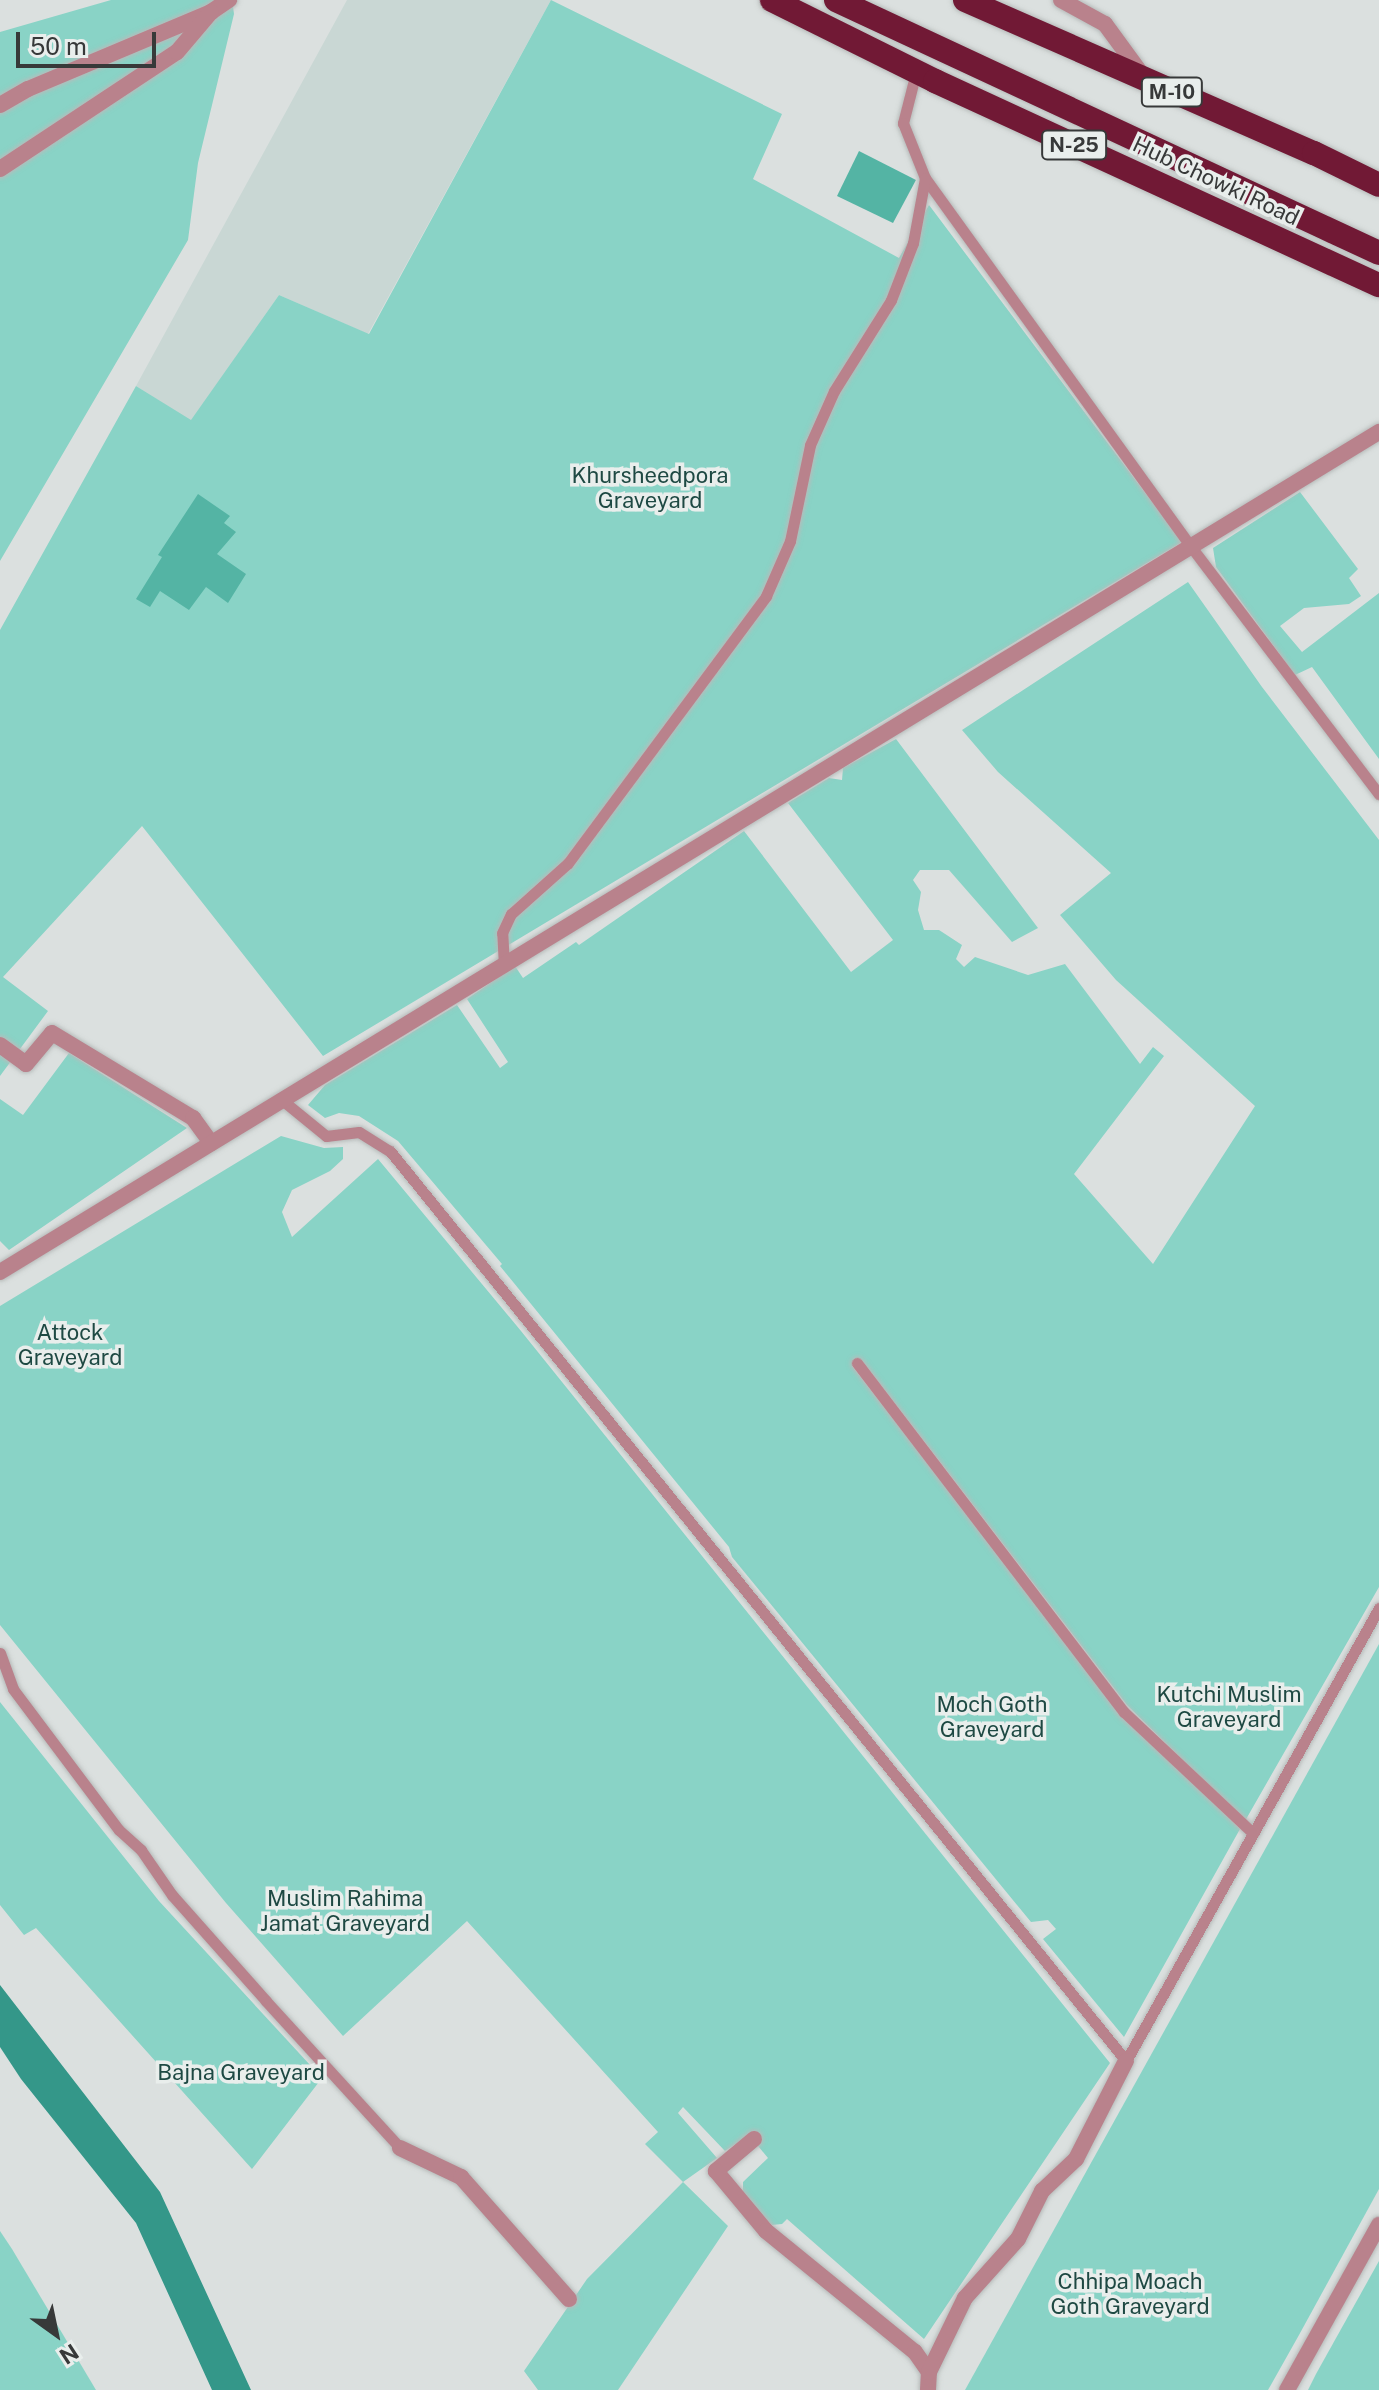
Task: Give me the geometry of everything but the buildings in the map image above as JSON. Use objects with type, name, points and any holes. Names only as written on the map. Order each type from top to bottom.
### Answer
[{"type":"highway","name":"Hub Chowki Road","points":[[772,0],[916,72],[1379,285]]},
{"type":"highway","points":[[836,0],[1379,253]]},
{"type":"highway","name":"M-10","points":[[965,0],[1314,153],[1379,185]]},
{"type":"street","points":[[0,105],[28,89],[211,12],[229,0]]},
{"type":"street","points":[[1061,0],[1105,24],[1146,81]]},
{"type":"street","points":[[0,169],[177,52],[211,12]]},
{"type":"street","points":[[2,1267],[504,966],[1379,432]]},
{"type":"street","points":[[0,1045],[26,1064],[52,1033],[193,1118],[211,1143]]},
{"type":"street","points":[[928,2390],[929,2372],[965,2298],[1018,2239],[1042,2191],[1076,2159],[1126,2061]]},
{"type":"street","points":[[754,2139],[716,2171],[766,2231],[915,2352],[929,2372]]},
{"type":"street","points":[[400,2148],[461,2177],[569,2299]]},
{"type":"street","points":[[1287,2390],[1379,2225]]},
{"type":"lane","points":[[916,72],[903,123],[925,178],[1192,548],[1379,794]]},
{"type":"lane","points":[[504,966],[502,933],[511,914],[568,863],[766,596],[790,541],[810,445],[834,391],[891,300],[913,243],[925,178]]},
{"type":"lane","points":[[282,1100],[326,1136],[359,1132],[390,1151],[1126,2061],[1379,1608]]},
{"type":"lane","points":[[857,1363],[1124,1712],[1253,1833]]},
{"type":"lane","points":[[0,1653],[13,1689],[119,1830],[141,1850],[172,1895],[400,2148]]},
{"type":"shaded area","points":[[347,0],[551,0],[368,334],[279,295],[191,421],[136,386]]},
{"type":"shaded area","points":[[0,1985],[160,2192],[251,2390],[212,2390],[136,2223],[21,2079],[0,2047]]},
{"type":"green space","points":[[111,0],[232,0],[234,14],[198,163],[188,240],[0,561],[0,32]]},
{"type":"green space","name":"Khursheedpora Graveyard","points":[[551,0],[782,114],[753,179],[899,258],[929,205],[1182,542],[323,1056],[142,826],[3,977],[48,1011],[0,1076],[0,630],[136,386],[191,420],[279,295],[369,334]]},
{"type":"green space","points":[[1300,492],[1358,569],[1349,578],[1361,596],[1349,604],[1304,608],[1280,626],[1302,652],[1379,593],[1379,759],[1312,667],[1295,675],[1216,567],[1213,548]]},
{"type":"green space","points":[[1188,582],[1262,687],[1379,840],[1379,1587],[1245,1821],[1127,1705],[861,1359],[852,1366],[1123,1716],[1240,1829],[1124,2037],[1043,1939],[1056,1929],[1048,1920],[1031,1922],[732,1557],[729,1547],[500,1266],[502,1264],[398,1141],[359,1116],[339,1113],[325,1118],[308,1105],[325,1085],[457,1005],[500,1068],[508,1062],[467,999],[515,966],[523,978],[576,942],[579,945],[744,831],[851,972],[893,940],[788,803],[829,778],[842,780],[843,768],[896,739],[1038,928],[1012,942],[949,870],[920,870],[913,880],[921,892],[918,910],[924,930],[939,930],[962,945],[956,959],[964,967],[975,957],[1028,975],[1065,964],[1140,1064],[1153,1047],[1164,1056],[1074,1174],[1153,1264],[1255,1106],[1116,980],[1060,915],[1111,873],[998,772],[962,730]]},
{"type":"green space","points":[[69,1053],[187,1128],[9,1250],[0,1241],[0,1099],[23,1115]]},
{"type":"green space","points":[[281,1136],[324,1148],[343,1147],[343,1159],[330,1171],[292,1190],[282,1212],[292,1237],[378,1159],[521,1331],[1110,2063],[924,2339],[787,2219],[782,2224],[772,2225],[743,2196],[743,2182],[768,2158],[749,2135],[725,2151],[683,2107],[678,2113],[717,2158],[683,2182],[645,2144],[658,2132],[467,1921],[343,2036],[226,1903],[0,1625],[0,1306]]},
{"type":"green space","name":"Chhipa Moach Goth Graveyard","points":[[1379,1644],[1379,2189],[1299,2335],[1268,2390],[965,2390]]},
{"type":"green space","name":"Bajna Graveyard","points":[[0,1702],[159,1901],[322,2078],[252,2169],[36,1928],[24,1935],[0,1905]]},
{"type":"green space","points":[[683,2182],[728,2226],[618,2390],[538,2390],[524,2371],[587,2279]]},
{"type":"green space","points":[[0,2231],[12,2249],[96,2390],[0,2390]]},
{"type":"green space","points":[[1379,2261],[1379,2390],[1308,2390],[1316,2374]]},
{"type":"park label","name":"Attock Graveyard","points":[[70,1344]]},
{"type":"park label","name":"Kutchi Muslim Graveyard","points":[[1229,1706]]},
{"type":"park label","name":"Moch Goth Graveyard","points":[[992,1716]]},
{"type":"park label","name":"Muslim Rahima Jamat Graveyard","points":[[345,1910]]}]
